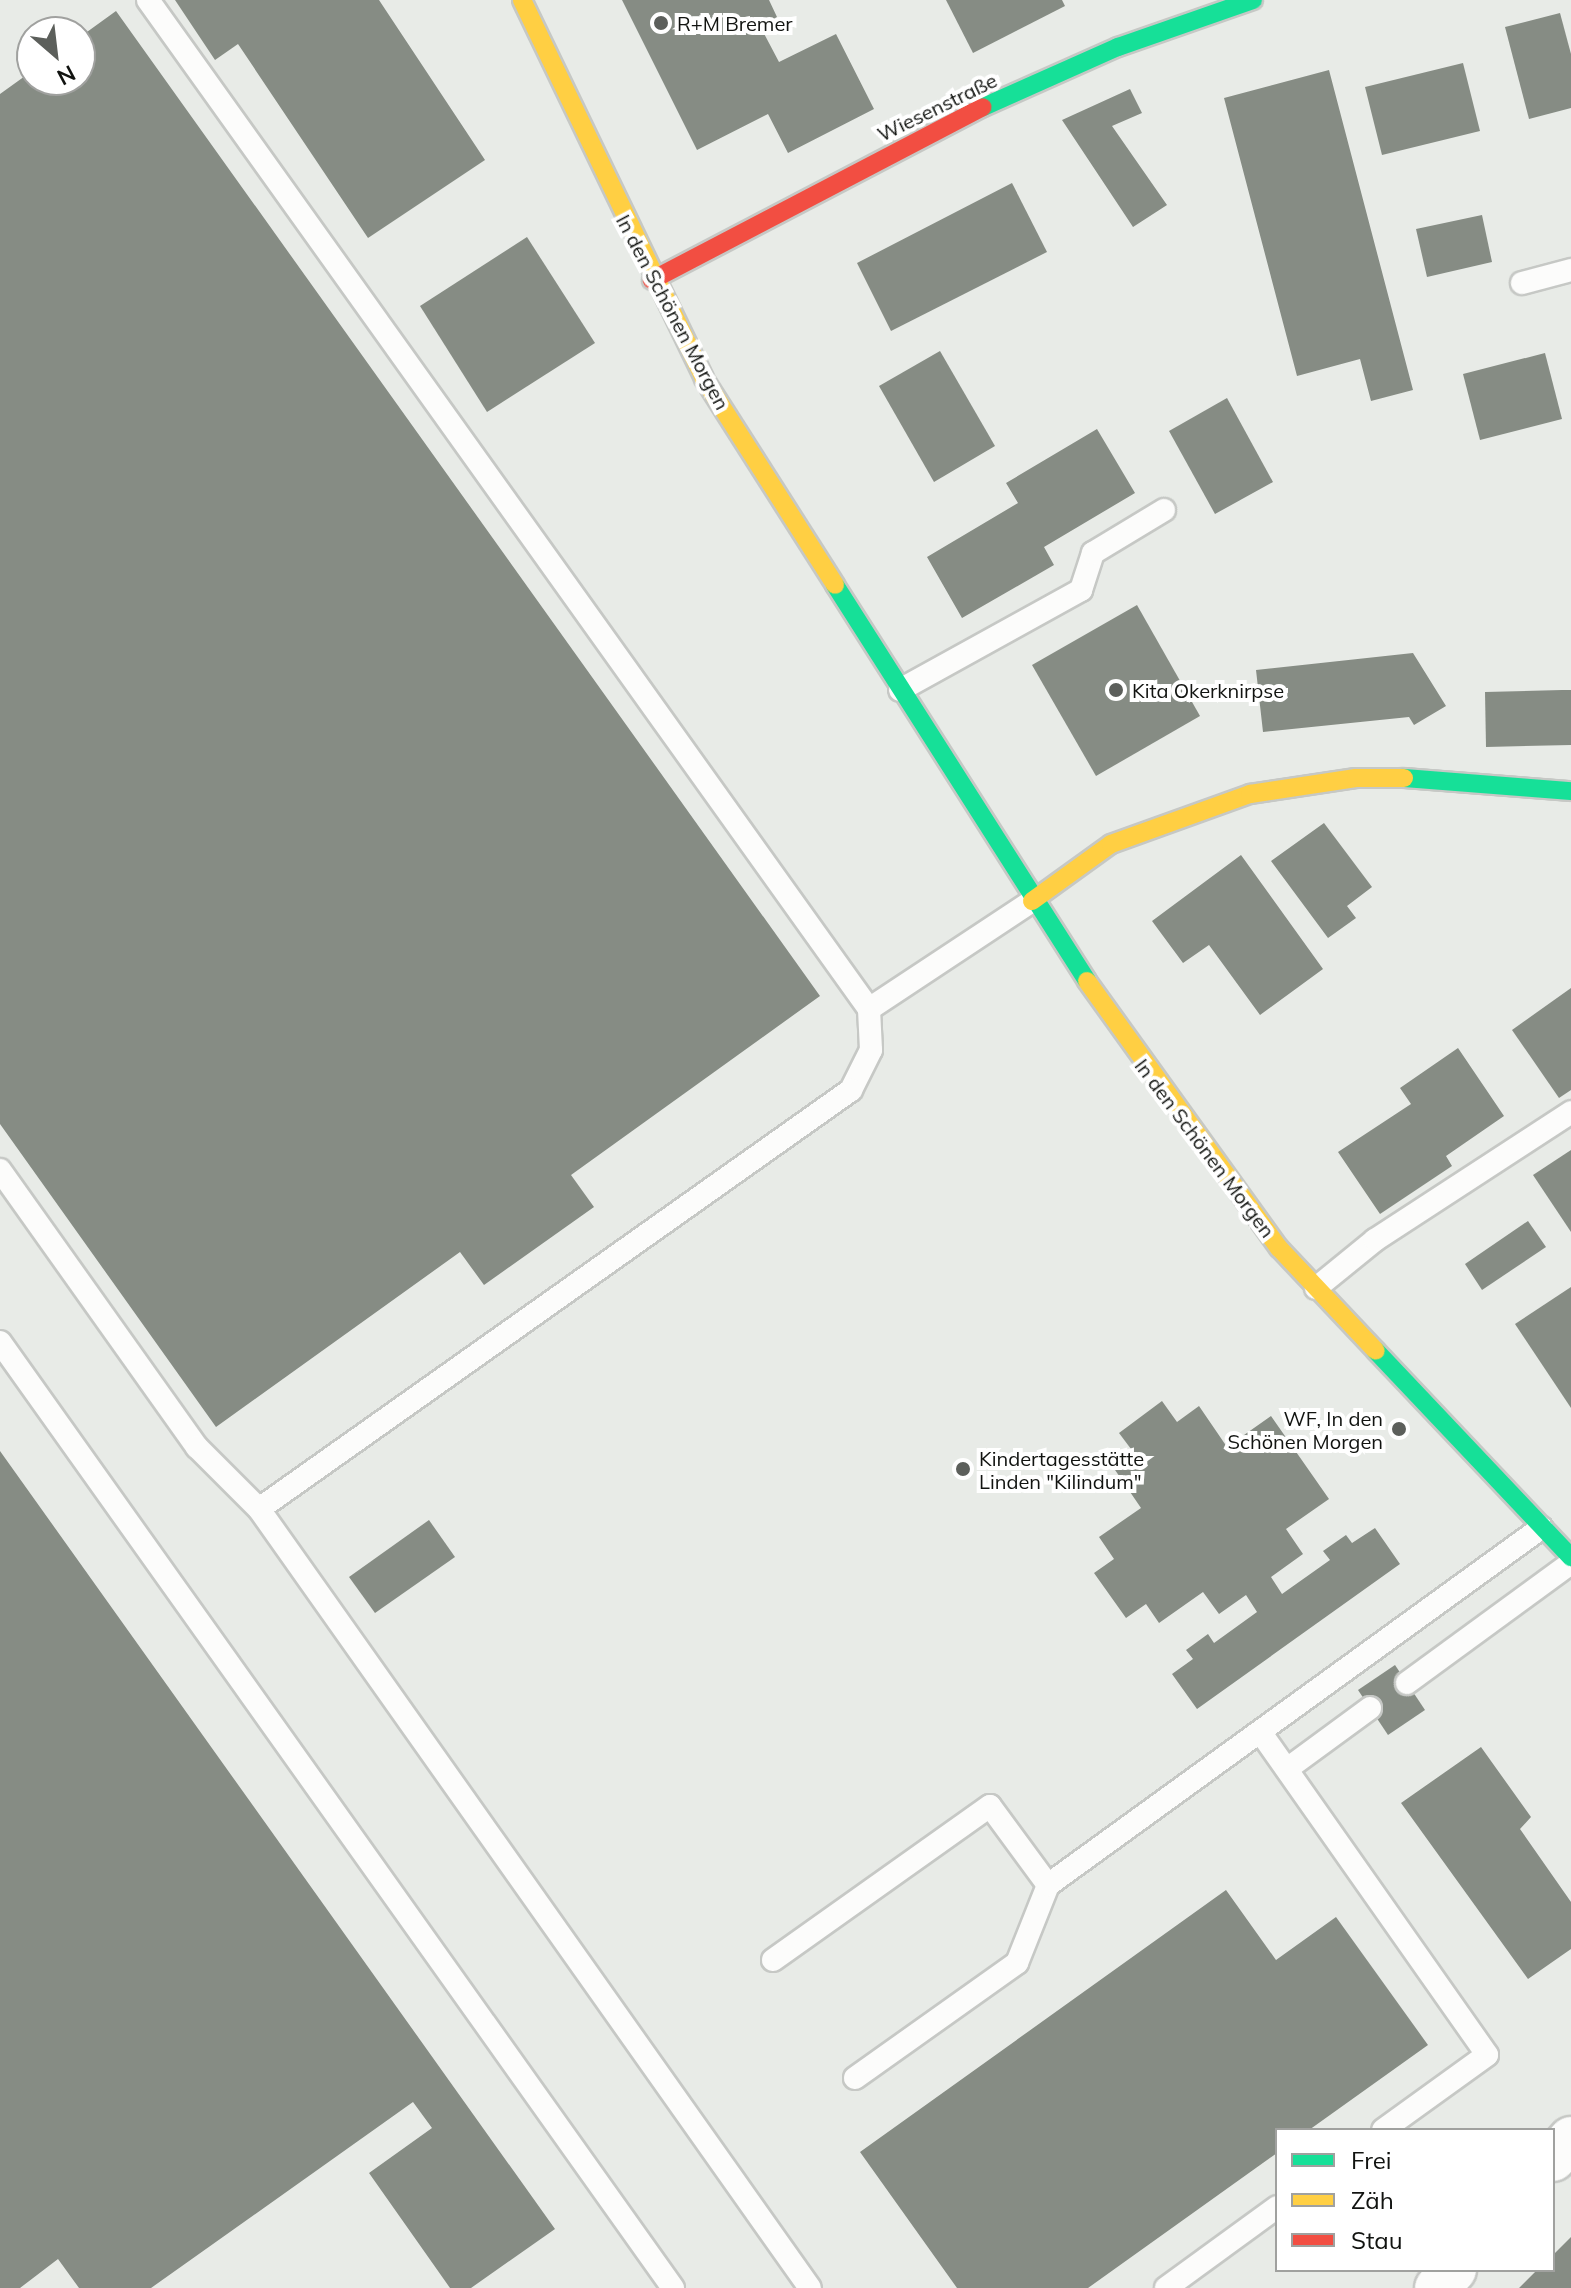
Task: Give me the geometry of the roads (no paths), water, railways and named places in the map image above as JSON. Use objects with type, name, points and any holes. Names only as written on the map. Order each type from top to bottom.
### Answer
[{"type":"street","name":"In den Schönen Morgen","points":[[522,0],[652,280],[704,379],[1032,901],[1186,1126],[1316,1288],[1571,1557]]},
{"type":"street","name":"Wiesenstraße","points":[[652,280],[964,115],[1118,47],[1253,0]]},
{"type":"street","points":[[1032,901],[1111,844],[1250,794],[1356,778],[1440,778],[1571,791]]},
{"type":"street","points":[[1555,2157],[1571,2139]]},
{"type":"street","points":[[1437,2288],[1452,2272]]},
{"type":"lane","points":[[148,0],[869,1009],[871,1050],[851,1090],[259,1509]]},
{"type":"lane","points":[[1522,283],[1571,270]]},
{"type":"lane","points":[[900,690],[1081,590],[1093,553],[1164,510]]},
{"type":"lane","points":[[869,1009],[1032,901]]},
{"type":"lane","points":[[1316,1288],[1375,1240],[1571,1112]]},
{"type":"lane","points":[[0,1170],[197,1447],[259,1509],[810,2288]]},
{"type":"lane","points":[[0,1342],[673,2288]]},
{"type":"lane","points":[[855,2078],[1017,1963],[1048,1885],[1541,1528]]},
{"type":"lane","points":[[1407,1683],[1571,1563]]},
{"type":"lane","points":[[1287,1769],[1370,1708]]},
{"type":"lane","points":[[1261,1733],[1487,2055],[1386,2128]]},
{"type":"lane","points":[[773,1960],[990,1806],[1048,1885]]},
{"type":"lane","points":[[1166,2288],[1275,2208]]},
{"type":"place","name":"R+M Bremer","points":[[661,23]]},
{"type":"place","name":"Kita Okerknirpse","points":[[1116,690]]},
{"type":"place","name":"WF, In den Schönen Morgen","points":[[1399,1429]]},
{"type":"place","name":"Kindertagesstätte Linden \"Kilindum\"","points":[[963,1469]]}]
